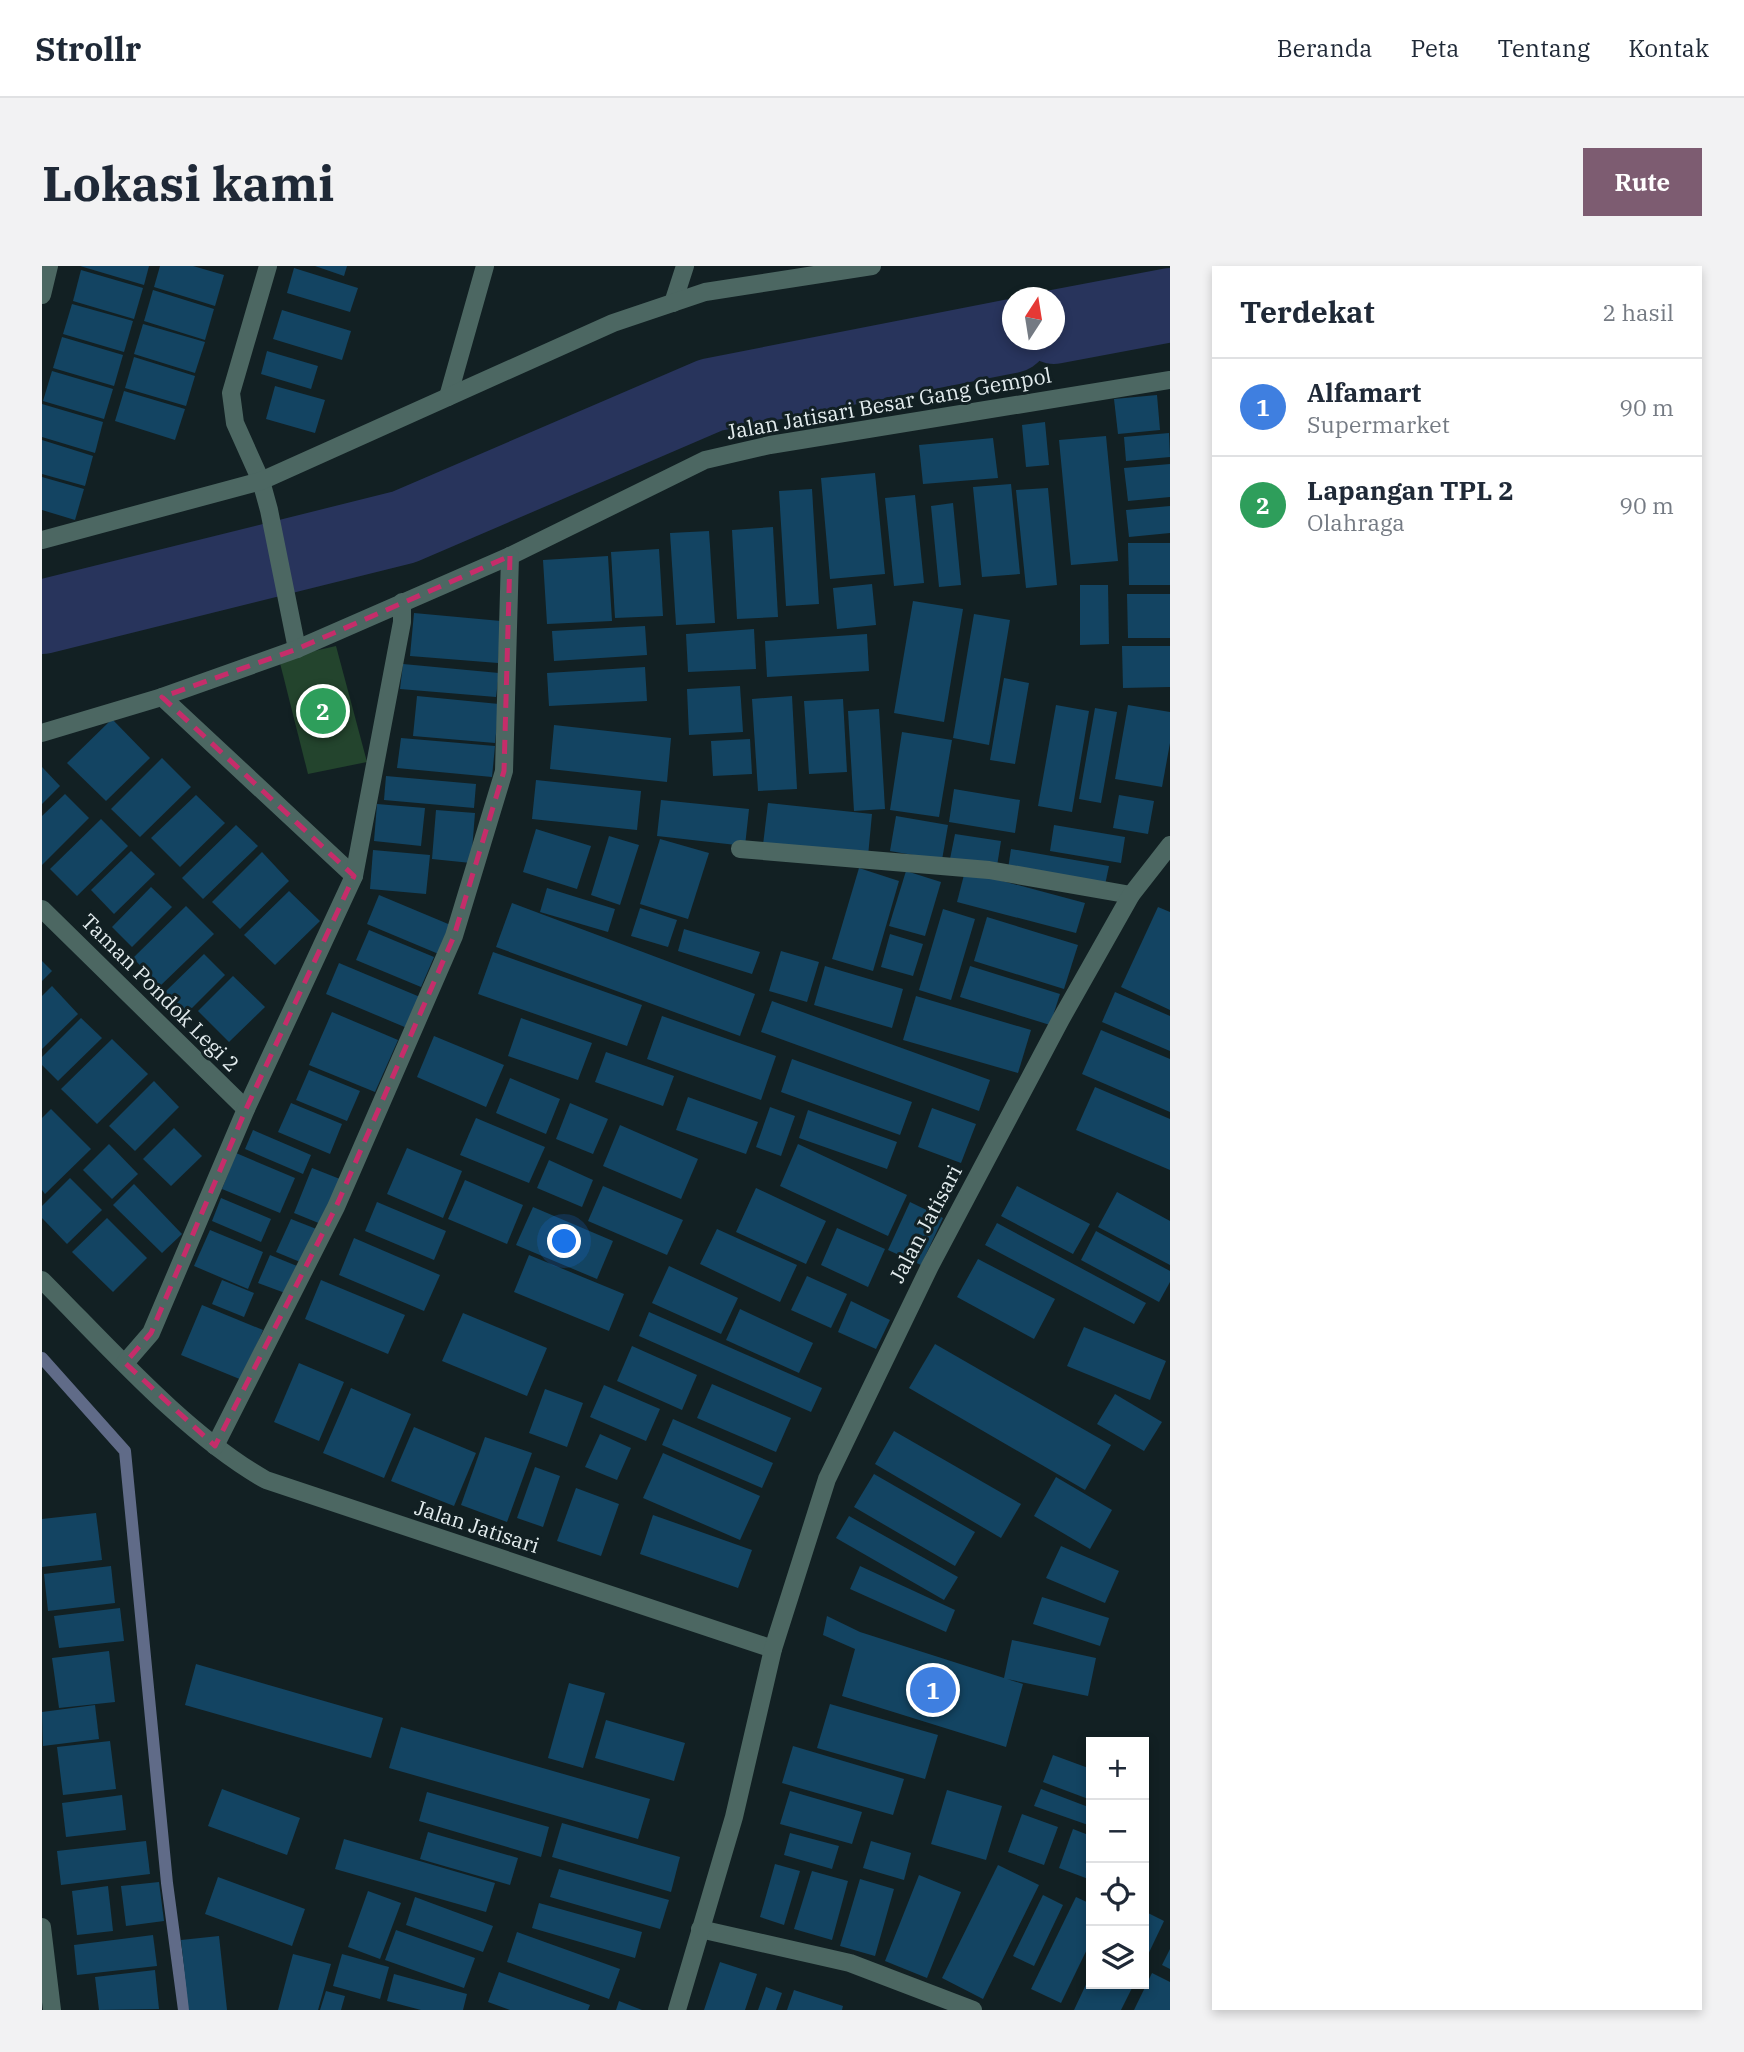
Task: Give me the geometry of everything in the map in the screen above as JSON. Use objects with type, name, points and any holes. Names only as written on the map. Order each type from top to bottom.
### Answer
[{"type":"street","points":[[42,295],[49,266]]},
{"type":"street","points":[[268,266],[231,393],[235,423],[261,481],[269,510],[297,649]]},
{"type":"street","points":[[448,397],[485,266]]},
{"type":"street","points":[[673,303],[685,266]]},
{"type":"street","points":[[42,540],[261,481],[613,323],[705,292],[872,266]]},
{"type":"street","name":"Jalan Jatisari Besar Gang Gempol","points":[[510,556],[705,460],[770,445],[1170,380]]},
{"type":"street","points":[[42,733],[162,697],[297,649],[510,556],[508,715],[503,771],[454,936],[336,1207],[215,1446],[125,1363],[42,1280]]},
{"type":"street","name":"Taman Pondok Legi 2","points":[[125,1363],[151,1333],[246,1109],[354,876],[402,622],[402,602]]},
{"type":"street","points":[[162,697],[354,876]]},
{"type":"street","name":"Jalan Jatisari","points":[[677,2010],[734,1817],[773,1649],[827,1479],[870,1384],[1061,1019],[1131,895],[1170,845]]},
{"type":"street","points":[[740,849],[989,870],[1131,895]]},
{"type":"street","name":"Taman Pondok Legi 2","points":[[42,909],[246,1109]]},
{"type":"street","name":"Jalan Jatisari","points":[[215,1446],[240,1465],[292,1490],[773,1649]]},
{"type":"street","points":[[42,1927],[51,2010]]},
{"type":"street","points":[[700,1928],[850,1963],[973,2010]]},
{"type":"highlighted area","points":[[510,556],[504,771],[454,936],[336,1207],[215,1446],[125,1363],[151,1333],[246,1109],[354,876],[162,697],[297,649]]},
{"type":"green space","points":[[336,646],[367,762],[308,774],[279,659]]},
{"type":"building","points":[[80,266],[149,266],[144,285]]},
{"type":"building","points":[[160,266],[193,266],[224,275],[215,306],[154,287]]},
{"type":"building","points":[[315,266],[347,266],[344,276]]},
{"type":"building","points":[[294,268],[358,288],[350,312],[287,293]]},
{"type":"building","points":[[81,270],[143,288],[134,319],[73,301]]},
{"type":"building","points":[[153,290],[214,309],[205,340],[144,321]]},
{"type":"building","points":[[72,304],[133,321],[124,352],[63,334]]},
{"type":"building","points":[[282,310],[351,331],[342,360],[273,339]]},
{"type":"building","points":[[143,324],[205,342],[195,373],[134,354]]},
{"type":"building","points":[[62,337],[123,355],[114,386],[53,368]]},
{"type":"building","points":[[267,351],[318,366],[311,389],[261,374]]},
{"type":"building","points":[[134,357],[195,376],[186,406],[125,388]]},
{"type":"building","points":[[52,371],[113,389],[104,419],[43,401]]},
{"type":"building","points":[[275,386],[325,400],[315,433],[266,419]]},
{"type":"building","points":[[124,391],[185,409],[175,440],[115,421]]},
{"type":"building","points":[[1157,395],[1160,430],[1118,434],[1114,399]]},
{"type":"building","points":[[42,404],[103,422],[95,453],[42,437]]},
{"type":"building","points":[[1045,422],[1049,465],[1026,467],[1022,425]]},
{"type":"building","points":[[1169,433],[1170,457],[1126,461],[1124,437]]},
{"type":"building","points":[[1106,436],[1118,561],[1071,565],[1059,440]]},
{"type":"building","points":[[993,438],[998,478],[923,484],[919,445]]},
{"type":"building","points":[[42,440],[93,456],[85,486],[42,474]]},
{"type":"building","points":[[1170,464],[1170,497],[1128,501],[1124,468]]},
{"type":"building","points":[[875,473],[885,574],[830,579],[821,478]]},
{"type":"building","points":[[42,477],[84,489],[75,520],[42,510]]},
{"type":"building","points":[[1011,484],[1020,574],[982,577],[973,487]]},
{"type":"building","points":[[1048,488],[1057,585],[1026,588],[1016,490]]},
{"type":"building","points":[[812,489],[819,604],[786,606],[779,491]]},
{"type":"building","points":[[915,495],[924,583],[894,586],[885,498]]},
{"type":"building","points":[[953,503],[961,585],[939,587],[931,506]]},
{"type":"building","points":[[1170,506],[1170,533],[1129,537],[1126,510]]},
{"type":"building","points":[[773,527],[778,617],[737,619],[732,530]]},
{"type":"building","points":[[709,531],[715,623],[676,625],[670,533]]},
{"type":"building","points":[[1128,543],[1170,543],[1170,585],[1129,585]]},
{"type":"building","points":[[659,549],[663,616],[615,618],[611,552]]},
{"type":"building","points":[[608,556],[612,621],[547,624],[543,560]]},
{"type":"building","points":[[872,584],[876,625],[837,629],[833,588]]},
{"type":"building","points":[[1080,585],[1108,585],[1109,644],[1080,645]]},
{"type":"building","points":[[1127,594],[1170,594],[1170,638],[1128,638]]},
{"type":"building","points":[[913,601],[963,609],[944,722],[894,713]]},
{"type":"building","points":[[414,613],[501,621],[498,663],[410,656]]},
{"type":"building","points":[[974,614],[1010,620],[989,745],[953,738]]},
{"type":"building","points":[[645,626],[647,655],[554,661],[552,631]]},
{"type":"building","points":[[754,629],[756,669],[688,672],[686,634]]},
{"type":"building","points":[[867,634],[869,671],[767,677],[765,641]]},
{"type":"building","points":[[1122,646],[1170,646],[1170,687],[1123,688]]},
{"type":"building","points":[[403,664],[499,673],[496,697],[400,689]]},
{"type":"building","points":[[645,667],[647,701],[549,706],[547,673]]},
{"type":"building","points":[[1004,678],[1029,683],[1015,764],[990,760]]},
{"type":"building","points":[[740,686],[743,732],[689,735],[687,689]]},
{"type":"building","points":[[417,696],[499,704],[495,743],[413,736]]},
{"type":"building","points":[[792,696],[797,789],[758,791],[752,699]]},
{"type":"building","points":[[843,699],[847,772],[809,774],[804,701]]},
{"type":"building","points":[[1056,705],[1089,711],[1072,812],[1038,806]]},
{"type":"building","points":[[1128,705],[1170,712],[1170,743],[1162,787],[1115,779]]},
{"type":"building","points":[[1095,708],[1117,712],[1101,803],[1079,799]]},
{"type":"building","points":[[879,709],[885,809],[854,811],[848,711]]},
{"type":"building","points":[[112,719],[150,758],[106,801],[67,763]]},
{"type":"building","points":[[554,725],[671,738],[667,782],[550,769]]},
{"type":"building","points":[[902,732],[952,740],[939,817],[890,810]]},
{"type":"building","points":[[401,738],[495,746],[492,777],[397,768]]},
{"type":"building","points":[[750,739],[752,774],[713,776],[711,741]]},
{"type":"building","points":[[162,758],[191,787],[140,837],[111,809]]},
{"type":"building","points":[[42,767],[60,786],[42,804]]},
{"type":"building","points":[[386,776],[476,784],[474,808],[384,800]]},
{"type":"building","points":[[536,780],[641,791],[637,830],[532,819]]},
{"type":"building","points":[[954,789],[1020,800],[1015,833],[949,822]]},
{"type":"building","points":[[65,794],[89,818],[42,865],[42,816]]},
{"type":"building","points":[[196,795],[225,823],[180,867],[151,838]]},
{"type":"building","points":[[1119,795],[1154,801],[1148,834],[1113,828]]},
{"type":"building","points":[[661,800],[749,809],[745,846],[657,836]]},
{"type":"building","points":[[768,803],[872,814],[868,856],[763,845]]},
{"type":"building","points":[[377,804],[425,808],[421,846],[374,841]]},
{"type":"building","points":[[436,810],[475,813],[471,863],[432,859]]},
{"type":"building","points":[[896,816],[948,825],[942,860],[890,851]]},
{"type":"building","points":[[101,819],[128,846],[77,896],[50,869]]},
{"type":"building","points":[[236,825],[258,846],[203,899],[182,878]]},
{"type":"building","points":[[1054,825],[1125,837],[1121,863],[1050,851]]},
{"type":"building","points":[[536,829],[591,846],[577,889],[523,872]]},
{"type":"building","points":[[955,834],[1001,841],[997,866],[950,859]]},
{"type":"building","points":[[609,836],[639,845],[620,905],[591,895]]},
{"type":"building","points":[[660,839],[709,853],[688,919],[640,904]]},
{"type":"building","points":[[1011,849],[1109,866],[1105,885],[1008,869]]},
{"type":"building","points":[[373,850],[430,855],[426,894],[370,889]]},
{"type":"building","points":[[131,851],[155,874],[114,914],[91,890]]},
{"type":"building","points":[[262,852],[289,881],[240,929],[212,902]]},
{"type":"building","points":[[859,868],[899,881],[873,971],[832,959]]},
{"type":"building","points":[[906,871],[941,882],[925,936],[889,926]]},
{"type":"building","points":[[965,871],[1085,903],[1076,933],[957,902]]},
{"type":"building","points":[[151,887],[172,907],[132,947],[112,927]]},
{"type":"building","points":[[547,888],[615,909],[608,932],[540,912]]},
{"type":"building","points":[[289,891],[320,921],[275,965],[244,935]]},
{"type":"building","points":[[379,895],[453,926],[441,955],[367,924]]},
{"type":"building","points":[[512,903],[755,994],[740,1036],[496,947]]},
{"type":"building","points":[[186,906],[214,934],[160,986],[133,958]]},
{"type":"building","points":[[1158,907],[1170,912],[1170,1010],[1121,987]]},
{"type":"building","points":[[640,908],[677,920],[668,947],[631,936]]},
{"type":"building","points":[[943,909],[975,919],[951,1000],[919,990]]},
{"type":"building","points":[[987,917],[1078,945],[1064,989],[974,961]]},
{"type":"building","points":[[684,929],[760,952],[752,974],[678,951]]},
{"type":"building","points":[[369,930],[434,957],[421,987],[356,960]]},
{"type":"building","points":[[890,934],[923,944],[913,976],[881,967]]},
{"type":"building","points":[[781,951],[819,962],[807,1002],[769,991]]},
{"type":"building","points":[[493,952],[642,1005],[627,1046],[478,994]]},
{"type":"building","points":[[204,954],[225,975],[185,1015],[164,993]]},
{"type":"building","points":[[42,961],[52,971],[42,981]]},
{"type":"building","points":[[339,963],[420,997],[407,1028],[326,994]]},
{"type":"building","points":[[825,966],[903,989],[892,1028],[814,1005]]},
{"type":"building","points":[[970,966],[1060,994],[1050,1025],[960,997]]},
{"type":"building","points":[[233,976],[265,1007],[229,1042],[198,1011]]},
{"type":"building","points":[[52,986],[78,1014],[42,1049],[42,996]]},
{"type":"building","points":[[1115,992],[1170,1016],[1170,1051],[1102,1022]]},
{"type":"building","points":[[916,996],[1031,1030],[1018,1073],[903,1040]]},
{"type":"building","points":[[772,1001],[990,1080],[979,1111],[761,1032]]},
{"type":"building","points":[[332,1012],[398,1040],[375,1092],[309,1065]]},
{"type":"building","points":[[662,1016],[776,1056],[761,1100],[647,1059]]},
{"type":"building","points":[[81,1018],[102,1038],[58,1081],[42,1065],[42,1057]]},
{"type":"building","points":[[521,1018],[592,1043],[578,1080],[508,1056]]},
{"type":"building","points":[[1101,1030],[1170,1059],[1170,1112],[1082,1074]]},
{"type":"building","points":[[434,1036],[504,1065],[486,1107],[417,1077]]},
{"type":"building","points":[[112,1039],[148,1074],[97,1124],[61,1089]]},
{"type":"building","points":[[606,1052],[674,1076],[663,1106],[595,1082]]},
{"type":"building","points":[[792,1059],[912,1102],[900,1135],[781,1092]]},
{"type":"building","points":[[309,1070],[360,1091],[347,1121],[296,1100]]},
{"type":"building","points":[[510,1078],[560,1099],[546,1134],[496,1113]]},
{"type":"building","points":[[154,1081],[179,1107],[135,1151],[109,1126]]},
{"type":"building","points":[[1095,1087],[1170,1119],[1170,1170],[1076,1130]]},
{"type":"building","points":[[688,1097],[758,1122],[746,1154],[676,1130]]},
{"type":"building","points":[[291,1103],[342,1124],[330,1154],[278,1132]]},
{"type":"building","points":[[570,1103],[608,1119],[593,1154],[556,1139]]},
{"type":"building","points":[[770,1107],[795,1116],[781,1156],[756,1147]]},
{"type":"building","points":[[932,1108],[976,1124],[961,1163],[918,1147]]},
{"type":"building","points":[[51,1109],[91,1149],[45,1194],[42,1190],[42,1118]]},
{"type":"building","points":[[808,1110],[897,1142],[887,1169],[799,1138]]},
{"type":"building","points":[[476,1118],[545,1147],[529,1183],[460,1155]]},
{"type":"building","points":[[620,1125],[698,1159],[681,1199],[603,1166]]},
{"type":"building","points":[[174,1128],[202,1156],[171,1186],[143,1159]]},
{"type":"building","points":[[253,1130],[311,1155],[303,1174],[245,1149]]},
{"type":"building","points":[[109,1144],[138,1174],[112,1199],[83,1170]]},
{"type":"building","points":[[798,1144],[907,1195],[888,1236],[780,1186]]},
{"type":"building","points":[[407,1148],[462,1171],[443,1218],[387,1194]]},
{"type":"building","points":[[236,1153],[295,1178],[280,1213],[222,1189]]},
{"type":"building","points":[[549,1160],[593,1180],[582,1207],[537,1188]]},
{"type":"building","points":[[312,1168],[340,1179],[321,1224],[294,1213]]},
{"type":"building","points":[[70,1178],[102,1210],[67,1244],[42,1218],[42,1206]]},
{"type":"building","points":[[465,1180],[523,1205],[507,1244],[448,1219]]},
{"type":"building","points":[[134,1184],[182,1234],[162,1253],[113,1205]]},
{"type":"building","points":[[603,1186],[683,1220],[667,1255],[588,1221]]},
{"type":"building","points":[[1017,1186],[1090,1224],[1073,1254],[1001,1216]]},
{"type":"building","points":[[756,1188],[826,1221],[806,1264],[736,1232]]},
{"type":"building","points":[[1117,1192],[1170,1221],[1170,1265],[1098,1227]]},
{"type":"building","points":[[221,1198],[271,1219],[261,1242],[212,1221]]},
{"type":"building","points":[[377,1202],[446,1231],[434,1260],[365,1231]]},
{"type":"building","points":[[910,1202],[943,1218],[921,1265],[888,1250]]},
{"type":"building","points":[[533,1207],[613,1241],[597,1279],[516,1245]]},
{"type":"building","points":[[107,1218],[147,1258],[113,1292],[72,1252]]},
{"type":"building","points":[[291,1219],[319,1230],[305,1264],[276,1252]]},
{"type":"building","points":[[997,1223],[1146,1303],[1134,1324],[985,1245]]},
{"type":"building","points":[[837,1228],[885,1249],[868,1287],[821,1265]]},
{"type":"building","points":[[717,1229],[797,1265],[780,1302],[700,1264]]},
{"type":"building","points":[[210,1230],[263,1252],[248,1289],[194,1266]]},
{"type":"building","points":[[1096,1231],[1170,1271],[1170,1282],[1159,1302],[1081,1260]]},
{"type":"building","points":[[354,1238],[440,1275],[424,1311],[339,1275]]},
{"type":"building","points":[[270,1255],[297,1266],[285,1293],[258,1283]]},
{"type":"building","points":[[529,1255],[624,1294],[609,1331],[514,1292]]},
{"type":"building","points":[[978,1259],[1055,1299],[1034,1339],[957,1297]]},
{"type":"building","points":[[669,1266],[738,1298],[721,1334],[652,1303]]},
{"type":"building","points":[[807,1276],[847,1294],[831,1328],[791,1310]]},
{"type":"building","points":[[222,1280],[254,1293],[244,1317],[212,1304]]},
{"type":"building","points":[[321,1280],[405,1315],[388,1354],[305,1319]]},
{"type":"building","points":[[851,1301],[890,1320],[876,1349],[838,1332]]},
{"type":"building","points":[[202,1305],[263,1330],[242,1380],[181,1355]]},
{"type":"building","points":[[740,1309],[813,1343],[799,1373],[726,1340]]},
{"type":"building","points":[[649,1312],[822,1388],[811,1412],[639,1336]]},
{"type":"building","points":[[463,1313],[547,1348],[527,1396],[442,1361]]},
{"type":"building","points":[[1084,1327],[1166,1361],[1150,1400],[1067,1366]]},
{"type":"building","points":[[935,1344],[1111,1445],[1085,1490],[909,1388]]},
{"type":"building","points":[[632,1346],[697,1375],[682,1410],[617,1381]]},
{"type":"building","points":[[299,1363],[344,1382],[319,1441],[274,1422]]},
{"type":"building","points":[[712,1384],[791,1418],[776,1452],[697,1418]]},
{"type":"building","points":[[604,1385],[660,1409],[646,1441],[590,1417]]},
{"type":"building","points":[[351,1388],[411,1414],[384,1478],[323,1453]]},
{"type":"building","points":[[545,1389],[583,1403],[567,1447],[529,1433]]},
{"type":"building","points":[[1115,1394],[1162,1422],[1144,1451],[1097,1424]]},
{"type":"building","points":[[673,1419],[773,1463],[762,1488],[662,1445]]},
{"type":"building","points":[[414,1427],[476,1453],[454,1506],[391,1481]]},
{"type":"building","points":[[894,1431],[1021,1504],[1001,1538],[875,1464]]},
{"type":"building","points":[[600,1434],[631,1448],[617,1480],[585,1467]]},
{"type":"building","points":[[485,1437],[532,1453],[507,1522],[461,1505]]},
{"type":"building","points":[[663,1453],[760,1496],[740,1540],[643,1498]]},
{"type":"building","points":[[535,1467],[560,1476],[543,1527],[517,1518]]},
{"type":"building","points":[[874,1474],[975,1532],[955,1566],[854,1507]]},
{"type":"building","points":[[1056,1477],[1112,1510],[1090,1549],[1034,1516]]},
{"type":"building","points":[[576,1488],[619,1504],[601,1556],[557,1541]]},
{"type":"building","points":[[96,1513],[102,1560],[42,1567],[42,1519]]},
{"type":"building","points":[[653,1515],[752,1550],[738,1588],[640,1554]]},
{"type":"building","points":[[849,1516],[958,1577],[944,1600],[836,1538]]},
{"type":"building","points":[[1061,1546],[1119,1571],[1105,1603],[1046,1578]]},
{"type":"building","points":[[111,1566],[115,1603],[48,1611],[44,1574]]},
{"type":"building","points":[[860,1566],[955,1610],[946,1632],[850,1589]]},
{"type":"building","points":[[1042,1597],[1109,1618],[1100,1646],[1033,1624]]},
{"type":"building","points":[[120,1608],[124,1641],[59,1648],[54,1616]]},
{"type":"building","points":[[827,1616],[860,1632],[1004,1678],[1012,1640],[1096,1658],[1088,1696],[1007,1679],[1023,1684],[1006,1747],[842,1696],[855,1649],[823,1635]]},
{"type":"building","points":[[109,1651],[115,1702],[59,1708],[52,1658]]},
{"type":"building","points":[[196,1664],[383,1718],[371,1758],[185,1705]]},
{"type":"building","points":[[569,1683],[605,1693],[583,1768],[548,1758]]},
{"type":"building","points":[[830,1704],[938,1735],[925,1779],[817,1748]]},
{"type":"building","points":[[95,1705],[99,1739],[43,1746],[42,1712]]},
{"type":"building","points":[[606,1720],[685,1743],[674,1781],[595,1758]]},
{"type":"building","points":[[401,1727],[650,1799],[638,1839],[389,1768]]},
{"type":"building","points":[[110,1741],[116,1789],[63,1795],[57,1747]]},
{"type":"building","points":[[793,1746],[904,1779],[893,1815],[782,1783]]},
{"type":"building","points":[[1053,1755],[1086,1767],[1086,1798],[1043,1782]]},
{"type":"building","points":[[222,1789],[300,1818],[287,1855],[208,1826]]},
{"type":"building","points":[[1041,1789],[1086,1806],[1086,1824],[1034,1806]]},
{"type":"building","points":[[947,1790],[1002,1806],[986,1860],[931,1844]]},
{"type":"building","points":[[790,1791],[862,1812],[852,1844],[780,1824]]},
{"type":"building","points":[[427,1792],[549,1827],[541,1857],[419,1821]]},
{"type":"building","points":[[122,1795],[126,1830],[66,1837],[62,1803]]},
{"type":"building","points":[[1022,1814],[1058,1827],[1044,1865],[1008,1852]]},
{"type":"building","points":[[562,1823],[680,1857],[671,1892],[552,1857]]},
{"type":"building","points":[[1073,1829],[1086,1834],[1086,1878],[1059,1868]]},
{"type":"building","points":[[428,1832],[518,1858],[510,1885],[420,1859]]},
{"type":"building","points":[[790,1833],[839,1846],[832,1869],[784,1855]]},
{"type":"building","points":[[344,1839],[495,1883],[486,1912],[335,1869]]},
{"type":"building","points":[[146,1841],[150,1874],[61,1885],[57,1851]]},
{"type":"building","points":[[871,1841],[911,1853],[904,1880],[863,1868]]},
{"type":"building","points":[[775,1864],[800,1871],[784,1925],[760,1917]]},
{"type":"building","points":[[998,1865],[1039,1885],[983,1999],[942,1978]]},
{"type":"building","points":[[559,1869],[669,1900],[660,1929],[550,1897]]},
{"type":"building","points":[[812,1871],[848,1881],[832,1940],[794,1929]]},
{"type":"building","points":[[919,1875],[961,1892],[927,1978],[885,1961]]},
{"type":"building","points":[[218,1877],[305,1909],[292,1946],[205,1914]]},
{"type":"building","points":[[860,1879],[894,1889],[875,1956],[840,1946]]},
{"type":"building","points":[[159,1882],[164,1921],[126,1926],[121,1886]]},
{"type":"building","points":[[108,1886],[113,1931],[77,1935],[72,1891]]},
{"type":"building","points":[[368,1891],[401,1903],[380,1959],[348,1947]]},
{"type":"building","points":[[1043,1895],[1063,1905],[1034,1966],[1013,1956]]},
{"type":"building","points":[[415,1897],[493,1926],[483,1952],[406,1925]]},
{"type":"building","points":[[1076,1897],[1086,1902],[1086,1951],[1061,2003],[1031,1989]]},
{"type":"building","points":[[539,1903],[642,1932],[635,1958],[532,1928]]},
{"type":"building","points":[[1149,1914],[1164,1921],[1149,1952]]},
{"type":"building","points":[[396,1930],[475,1958],[464,1988],[385,1960]]},
{"type":"building","points":[[517,1932],[620,1969],[609,1999],[507,1962]]},
{"type":"building","points":[[153,1935],[157,1966],[77,1975],[74,1945]]},
{"type":"building","points":[[219,1936],[227,2010],[189,2010],[181,1940]]},
{"type":"building","points":[[1170,1949],[1170,1969],[1162,1965]]},
{"type":"building","points":[[293,1954],[331,1964],[318,2010],[278,2010]]},
{"type":"building","points":[[342,1954],[389,1967],[380,1999],[333,1986]]},
{"type":"building","points":[[720,1962],[757,1974],[745,2010],[704,2010]]},
{"type":"building","points":[[155,1970],[159,2009],[99,2010],[95,1977]]},
{"type":"building","points":[[499,1972],[590,2005],[588,2010],[510,2010],[488,2002]]},
{"type":"building","points":[[1152,1973],[1170,1982],[1170,2010],[1134,2010],[1144,1989],[1149,1989]]},
{"type":"building","points":[[394,1974],[467,1994],[463,2010],[421,2010],[387,2001]]},
{"type":"building","points":[[1086,1985],[1086,1989],[1132,1989],[1121,2010],[1074,2010]]},
{"type":"building","points":[[766,1987],[782,1993],[776,2010],[758,2010]]},
{"type":"building","points":[[794,1990],[843,2006],[842,2010],[787,2010]]},
{"type":"building","points":[[326,1991],[345,1996],[341,2010],[320,2010]]},
{"type":"building","points":[[619,2001],[642,2010],[616,2010]]},
{"type":"waterway","points":[[1065,325],[1170,305]]},
{"type":"waterway","points":[[42,617],[404,527],[711,395],[1002,338]]},
{"type":"waterway","points":[[42,1358],[125,1451],[167,1883],[184,2010]]},
{"type":"place","name":"Lapangan TPL 2","points":[[323,711]]},
{"type":"place","name":"Alfamart","points":[[933,1690]]}]
